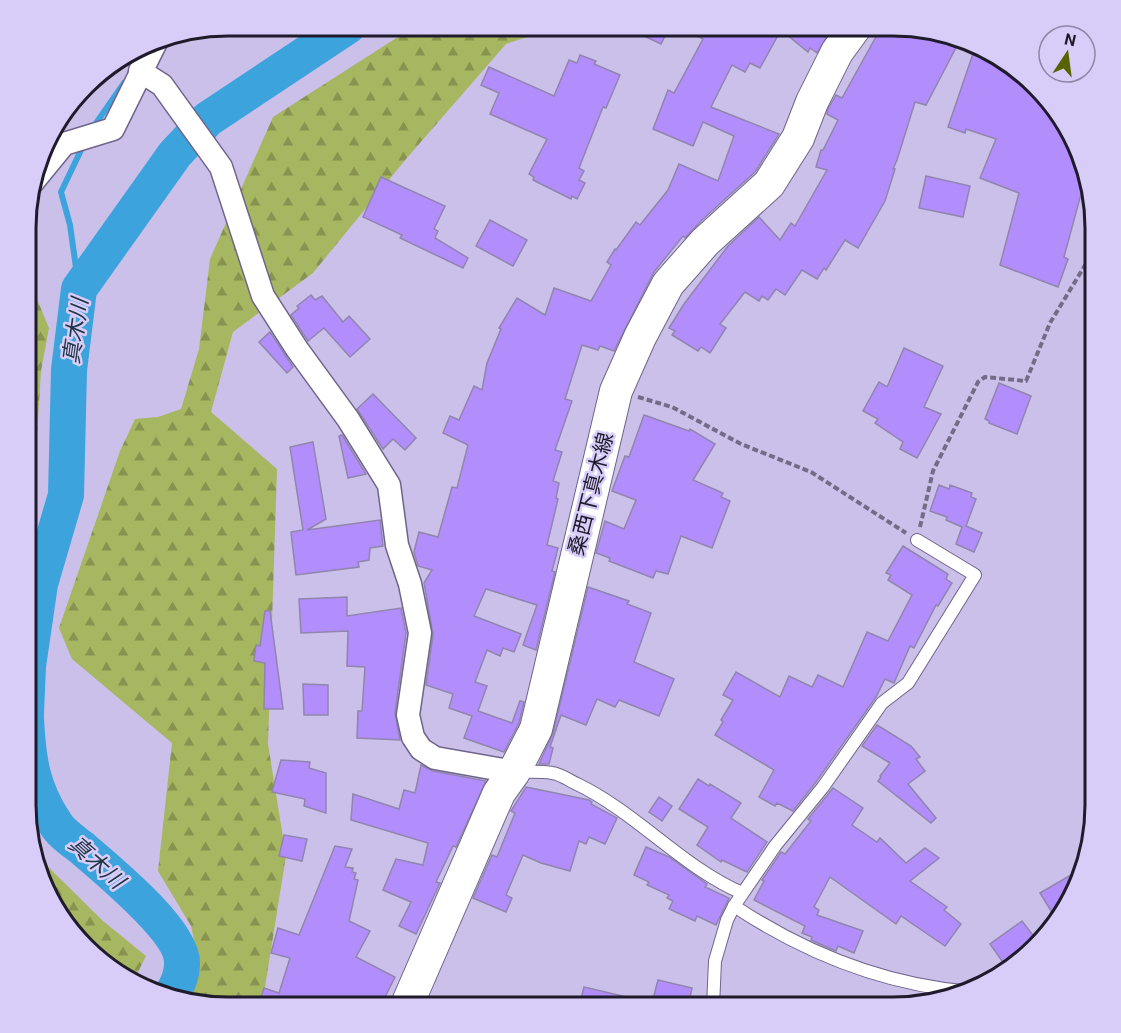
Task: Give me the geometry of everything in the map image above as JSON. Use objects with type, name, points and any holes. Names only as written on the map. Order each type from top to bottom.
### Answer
[{"type":"main road","name":"桑西下真木線","points":[[410,997],[499,793],[514,772],[536,729],[616,391],[640,337],[668,284],[705,242],[769,184],[798,138],[812,102],[837,52],[849,36]]},
{"type":"street","points":[[46,166],[64,144],[113,129],[150,53]]},
{"type":"street","points":[[140,71],[162,85],[221,167],[263,296],[297,349],[348,419],[389,485],[397,545],[410,584],[420,633],[408,715],[413,737],[421,749],[435,758],[514,772]]},
{"type":"lane","points":[[713,997],[715,961],[727,920],[734,906],[774,846],[823,787],[882,703],[908,683],[975,574],[917,540]]},
{"type":"lane","points":[[514,772],[554,773],[592,791],[642,824],[721,884],[742,894]]},
{"type":"lane","points":[[734,906],[789,939],[886,978],[938,991]]},
{"type":"path","points":[[616,391],[672,407],[741,444],[811,472],[917,540],[933,471],[978,382],[985,376],[1026,381],[1050,323],[1085,265]]},
{"type":"green space","points":[[399,36],[531,36],[506,44],[406,159],[313,273],[233,332],[211,412],[277,469],[268,744],[286,856],[264,993],[262,997],[228,997],[190,992],[199,964],[191,926],[158,871],[172,743],[72,659],[59,628],[120,451],[135,419],[158,417],[181,409],[199,349],[210,259],[273,117]]},
{"type":"green space","points":[[36,297],[49,328],[41,371],[36,453]]},
{"type":"green space","points":[[45,864],[103,921],[146,956],[137,974],[121,965],[92,941],[68,912]]},
{"type":"building","points":[[644,36],[665,36],[661,44]]},
{"type":"building","points":[[697,36],[778,36],[760,68],[750,63],[745,72],[732,65],[711,107],[779,134],[755,172],[685,238],[683,236],[654,272],[614,351],[600,346],[598,350],[582,345],[565,399],[572,401],[555,450],[562,452],[553,481],[559,483],[556,498],[558,499],[547,545],[558,548],[552,571],[555,572],[536,650],[523,645],[537,605],[486,589],[474,616],[521,634],[514,652],[503,648],[500,656],[487,650],[475,682],[487,686],[478,711],[512,723],[520,701],[524,702],[519,723],[504,752],[464,738],[472,716],[449,708],[453,694],[426,685],[433,635],[424,583],[432,570],[418,566],[414,552],[419,532],[438,537],[452,487],[457,488],[468,445],[443,433],[450,416],[459,420],[474,386],[482,390],[487,363],[501,329],[499,328],[517,298],[545,315],[554,288],[591,301],[611,265],[607,262],[615,249],[636,222],[640,225],[668,190],[679,164],[718,181],[734,136],[703,122],[693,146],[653,129],[668,90],[674,93],[703,39]]},
{"type":"building","points":[[788,36],[827,36],[817,53],[810,48],[808,52]]},
{"type":"building","points":[[876,36],[905,36],[956,48],[926,105],[915,102],[885,201],[858,248],[845,240],[826,270],[824,268],[817,279],[802,270],[785,295],[776,289],[768,300],[762,296],[759,301],[745,292],[720,324],[726,328],[710,353],[701,347],[698,351],[672,335],[675,331],[669,328],[684,304],[728,246],[759,217],[780,240],[791,223],[795,226],[827,170],[816,167],[821,150],[838,120],[827,114],[828,109],[836,95],[842,98]]},
{"type":"building","points":[[973,54],[1010,76],[1029,92],[1053,121],[1070,155],[1081,194],[1064,257],[1068,259],[1058,287],[1000,265],[1019,193],[980,178],[996,139],[966,129],[965,133],[948,127]]},
{"type":"building","points":[[580,55],[620,75],[606,108],[603,107],[579,168],[584,171],[579,180],[585,183],[577,199],[572,196],[571,199],[533,180],[534,177],[529,174],[547,139],[490,114],[499,93],[481,85],[489,67],[554,96],[569,60],[577,63]]},
{"type":"building","points":[[926,176],[970,186],[963,217],[919,208]]},
{"type":"building","points":[[381,177],[445,206],[434,229],[438,231],[435,238],[468,258],[463,268],[400,238],[402,235],[363,217]]},
{"type":"building","points":[[490,220],[527,240],[513,266],[476,246]]},
{"type":"building","points":[[311,295],[315,300],[322,296],[343,322],[349,316],[370,339],[350,357],[324,328],[308,341],[291,315],[299,308],[297,306]]},
{"type":"building","points":[[270,332],[293,367],[287,373],[259,342]]},
{"type":"building","points":[[904,348],[943,366],[924,407],[941,414],[917,458],[900,449],[903,442],[875,423],[878,419],[863,411],[879,382],[887,387]]},
{"type":"building","points":[[999,383],[1031,396],[1017,434],[989,423],[985,419]]},
{"type":"building","points":[[373,394],[416,438],[405,450],[393,439],[383,449],[357,409]]},
{"type":"building","points":[[644,415],[689,431],[690,429],[715,444],[693,480],[723,493],[721,497],[730,501],[712,548],[681,536],[668,574],[656,571],[653,578],[609,561],[610,558],[596,553],[605,521],[624,529],[636,500],[612,491],[625,456],[629,457]]},
{"type":"building","points":[[342,435],[366,474],[348,478],[339,436]]},
{"type":"building","points":[[313,442],[326,519],[307,530],[380,520],[383,546],[370,548],[369,560],[358,562],[359,567],[296,575],[291,532],[303,530],[290,447]]},
{"type":"building","points":[[939,485],[949,489],[950,485],[972,493],[971,497],[976,499],[966,526],[982,533],[974,552],[956,544],[962,527],[946,520],[947,517],[930,511]]},
{"type":"building","points":[[903,546],[948,574],[946,579],[952,583],[938,606],[936,605],[914,648],[910,646],[894,683],[885,679],[876,697],[793,811],[777,803],[775,806],[759,797],[774,770],[715,735],[733,700],[723,695],[736,672],[780,697],[789,676],[812,687],[818,675],[843,687],[867,632],[888,641],[912,595],[888,580],[891,575],[886,573]]},
{"type":"building","points":[[588,587],[629,601],[627,604],[651,613],[634,662],[674,679],[659,716],[619,700],[615,707],[597,699],[586,725],[561,715],[550,747],[553,748],[549,764],[539,764],[553,733]]},
{"type":"building","points":[[347,597],[347,616],[401,608],[406,633],[395,713],[400,740],[357,738],[358,711],[362,711],[365,667],[347,666],[348,631],[301,633],[299,599]]},
{"type":"building","points":[[265,611],[270,611],[283,709],[264,709],[265,663],[254,661],[256,645],[260,646]]},
{"type":"building","points":[[303,684],[328,685],[328,715],[304,715]]},
{"type":"building","points":[[877,725],[911,746],[920,757],[916,759],[925,771],[908,784],[936,818],[931,823],[878,781],[890,763],[862,746]]},
{"type":"building","points":[[281,760],[310,762],[309,768],[326,773],[326,813],[304,806],[305,799],[272,792]]},
{"type":"building","points":[[421,765],[433,771],[486,781],[456,847],[453,846],[436,882],[440,883],[416,934],[399,926],[411,902],[383,890],[396,859],[423,865],[428,843],[351,820],[353,794],[399,809],[404,790],[415,793]]},
{"type":"building","points":[[698,779],[741,803],[731,818],[767,842],[747,872],[722,860],[721,862],[697,845],[708,827],[679,809]]},
{"type":"building","points":[[526,787],[589,800],[591,804],[617,818],[605,844],[589,837],[586,844],[579,841],[570,871],[523,855],[506,895],[512,898],[506,912],[473,898],[492,855],[497,857],[515,813],[511,811]]},
{"type":"building","points":[[833,788],[863,808],[852,825],[877,842],[880,838],[906,863],[925,848],[939,858],[910,881],[947,907],[944,910],[961,924],[945,946],[901,916],[896,924],[830,877],[814,907],[819,910],[817,915],[863,931],[854,953],[838,946],[836,951],[811,940],[812,937],[802,933],[805,926],[754,900],[764,881],[762,880],[781,852],[785,854],[811,821],[808,819]]},
{"type":"building","points":[[659,797],[672,806],[662,821],[649,812]]},
{"type":"building","points":[[284,835],[307,839],[302,861],[279,856]]},
{"type":"building","points":[[335,846],[352,849],[345,867],[353,868],[352,872],[356,873],[354,879],[358,880],[349,921],[370,931],[356,957],[395,977],[385,997],[261,997],[264,988],[279,993],[290,958],[271,953],[278,928],[299,935]]},
{"type":"building","points":[[646,847],[669,857],[707,884],[705,887],[729,898],[716,925],[697,916],[695,921],[669,909],[673,901],[667,898],[669,895],[647,885],[649,882],[634,875]]},
{"type":"building","points":[[1071,875],[1052,913],[1040,893]]},
{"type":"building","points":[[1022,921],[1033,936],[1003,963],[990,944]]},
{"type":"building","points":[[658,980],[692,988],[690,997],[654,997]]},
{"type":"building","points":[[584,987],[627,997],[582,997]]},
{"type":"waterway","name":"真木川","points":[[36,611],[40,584],[66,495],[69,370],[79,289],[175,154],[208,119],[333,36]]},
{"type":"waterway","points":[[92,129],[124,83]]},
{"type":"waterway","points":[[79,289],[70,225],[61,192],[83,146]]},
{"type":"waterway","name":"真木川","points":[[36,786],[47,810],[64,833],[142,902],[171,935],[179,951],[182,964],[174,989]]}]
